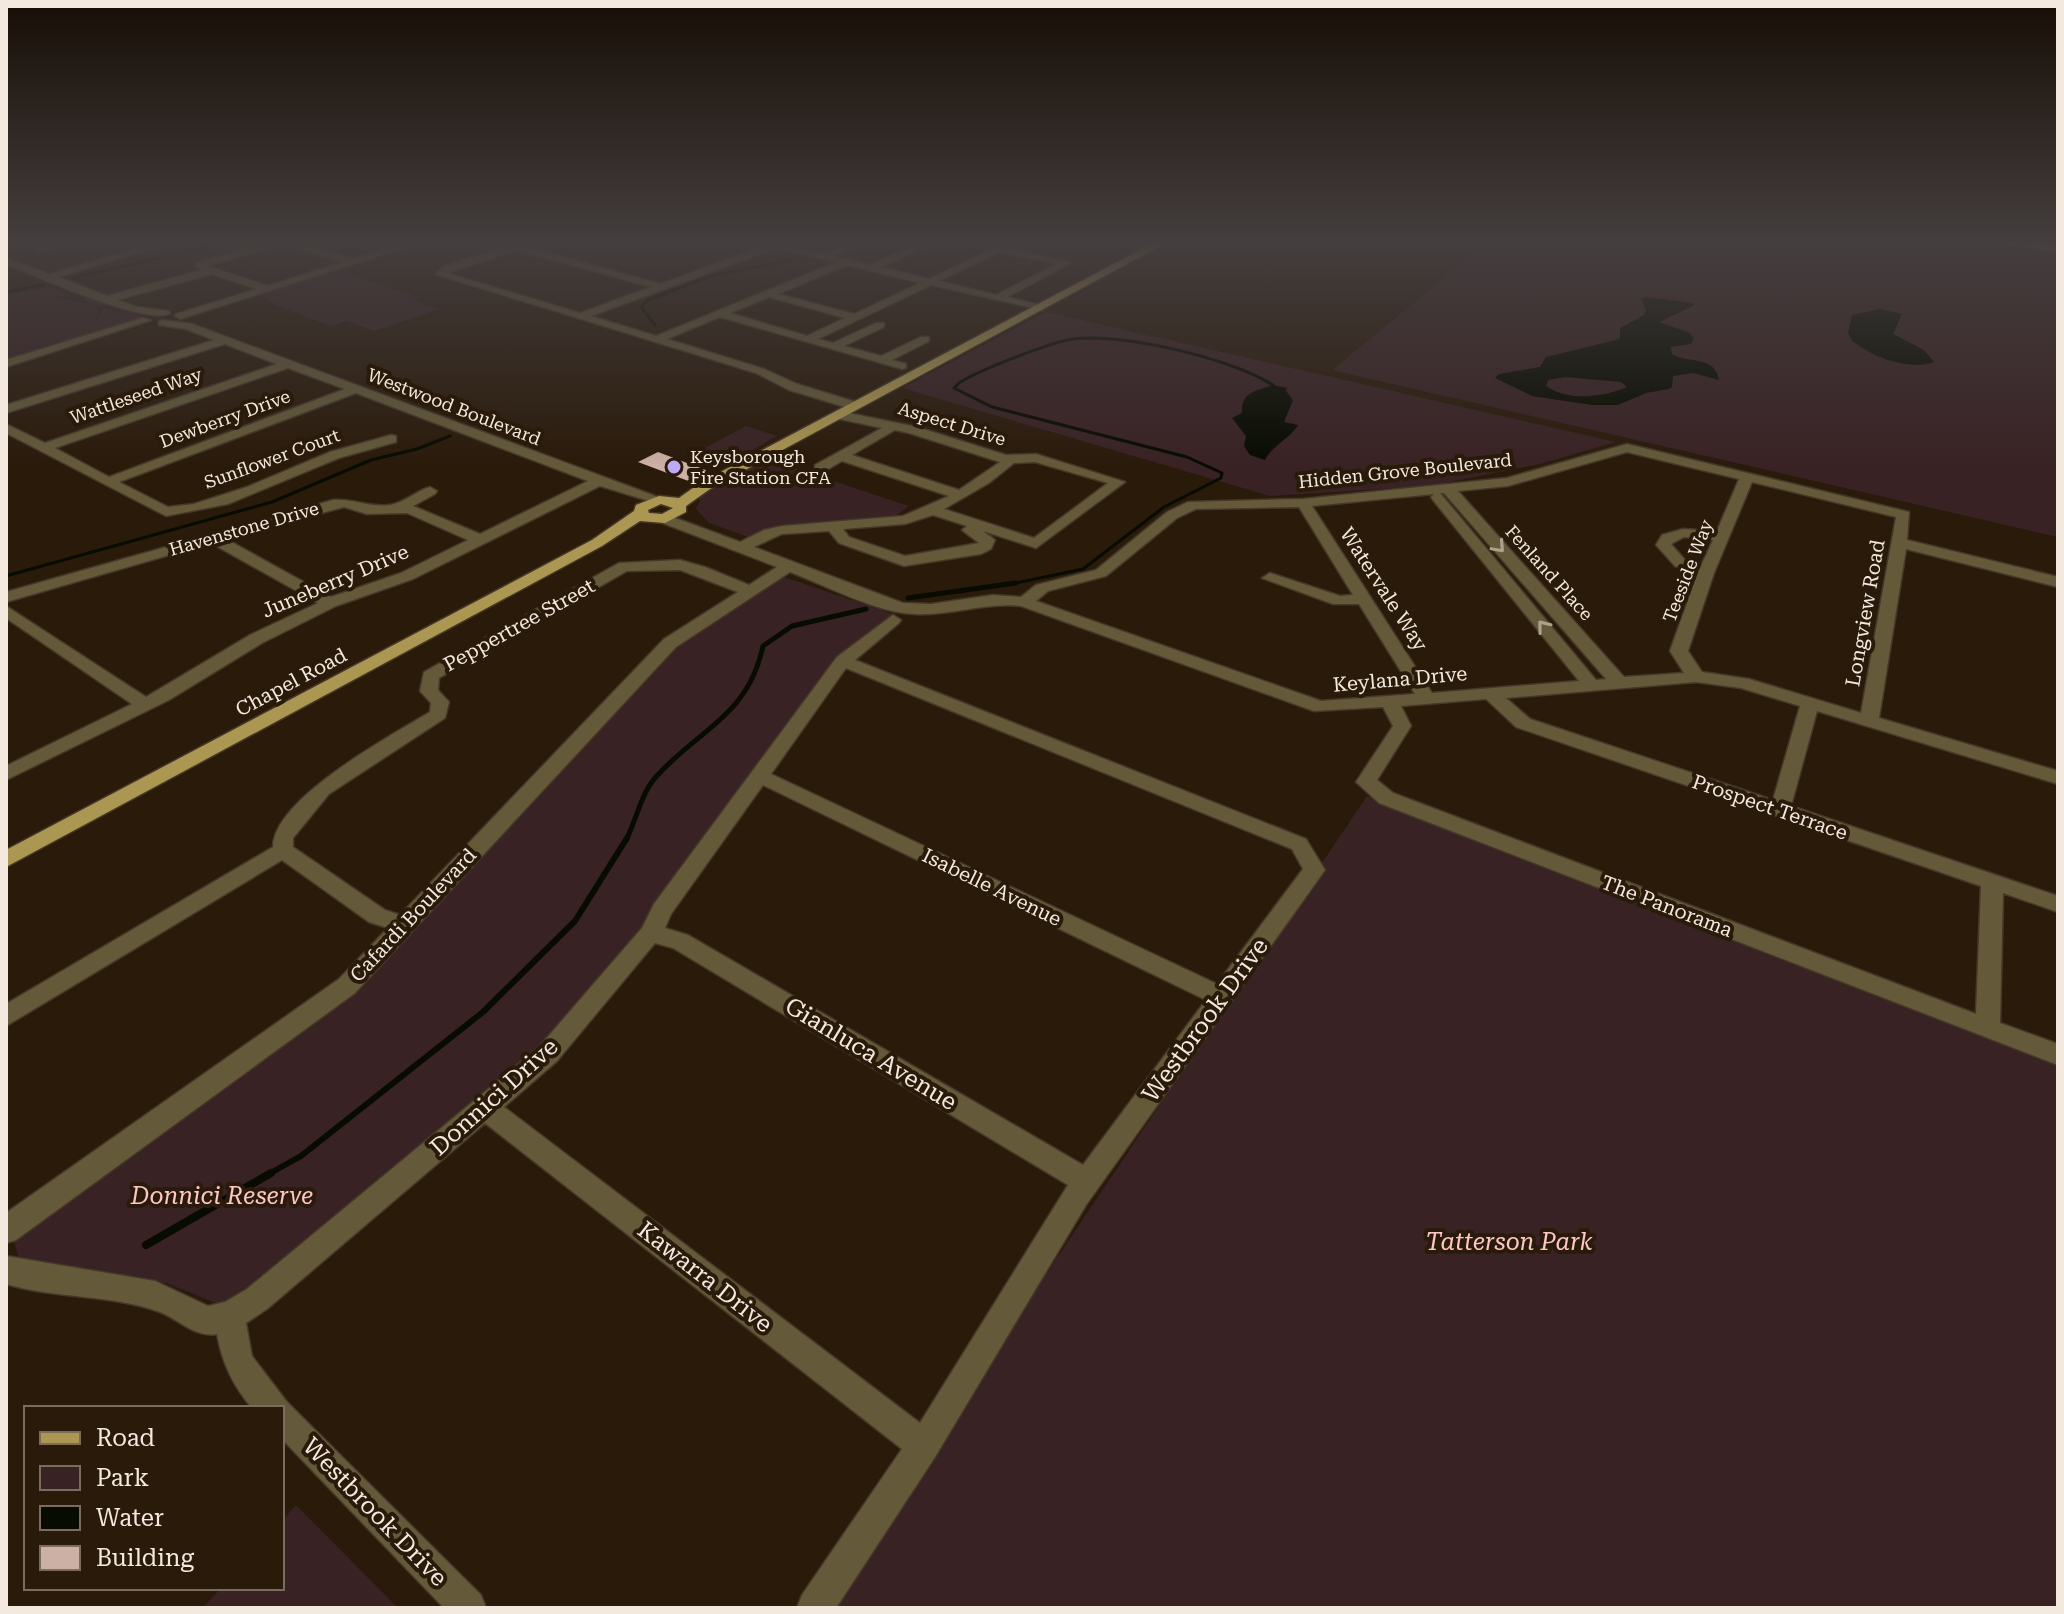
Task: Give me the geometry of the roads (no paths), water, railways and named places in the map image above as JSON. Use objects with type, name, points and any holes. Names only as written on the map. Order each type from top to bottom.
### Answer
[{"type":"main road","points":[[672,503],[1025,315]]},
{"type":"main road","name":"Chapel Road","points":[[597,543],[640,511],[672,503]]},
{"type":"main road","name":"Chapel Road","points":[[9,853],[597,543],[660,519],[672,503]]},
{"type":"main road","points":[[640,511],[660,519]]},
{"type":"street","name":"Westwood Boulevard","points":[[153,315],[166,319]]},
{"type":"street","name":"Westwood Boulevard","points":[[153,315],[618,488],[672,503]]},
{"type":"street","points":[[6,364],[177,315]]},
{"type":"street","points":[[575,315],[760,371],[793,387],[855,406]]},
{"type":"street","points":[[580,317],[585,315]]},
{"type":"street","points":[[656,340],[717,315]]},
{"type":"street","points":[[725,315],[902,366]]},
{"type":"street","points":[[849,315],[855,317]]},
{"type":"street","points":[[809,339],[858,315]]},
{"type":"street","points":[[835,346],[880,325]]},
{"type":"street","points":[[882,360],[925,339]]},
{"type":"street","points":[[6,409],[225,340]]},
{"type":"street","name":"Wattleseed Way","points":[[43,448],[287,364]]},
{"type":"street","name":"Dewberry Drive","points":[[107,482],[356,389]]},
{"type":"street","name":"Aspect Drive","points":[[743,547],[769,533],[905,520],[960,495],[1008,463],[1005,459],[894,426],[839,415]]},
{"type":"street","points":[[820,468],[894,426]]},
{"type":"street","points":[[6,428],[107,482]]},
{"type":"street","name":"Sunflower Court","points":[[107,482],[166,512],[245,492],[357,448],[391,439]]},
{"type":"street","name":"Hidden Grove Boulevard","points":[[1024,602],[1042,588],[1101,573],[1172,515],[1193,505],[1303,503],[1508,482],[1627,448],[1904,515]]},
{"type":"street","points":[[840,456],[960,495]]},
{"type":"street","points":[[928,512],[1036,544],[1118,482],[1036,458],[1005,459]]},
{"type":"street","name":"Teeside Way","points":[[1696,677],[1679,651],[1706,573],[1747,477]]},
{"type":"street","name":"Juneberry Drive","points":[[6,774],[145,705],[256,639],[330,603],[393,582],[600,481]]},
{"type":"street","name":"Westwood Boulevard","points":[[618,488],[640,511]]},
{"type":"street","points":[[398,508],[431,490]]},
{"type":"street","name":"Fenland Place","points":[[1440,490],[1620,684]]},
{"type":"street","name":"Fenland Place","points":[[1440,490],[1592,686]]},
{"type":"street","name":"Havenstone Drive","points":[[6,597],[333,504],[345,503],[362,509],[413,510],[480,540]]},
{"type":"street","name":"Keylana Drive","points":[[672,503],[688,521],[715,538]]},
{"type":"street","name":"Watervale Way","points":[[1303,503],[1428,700]]},
{"type":"street","points":[[834,527],[844,540],[904,561],[976,551],[986,546],[988,540],[980,534],[928,512]]},
{"type":"street","name":"Longview Road","points":[[1869,720],[1904,515]]},
{"type":"street","name":"Keylana Drive","points":[[660,519],[911,610],[992,598],[1024,602],[1320,707],[1696,677],[1743,683],[2058,778]]},
{"type":"street","points":[[1706,573],[1680,563],[1663,545],[1667,538],[1683,533],[1722,536]]},
{"type":"street","points":[[213,538],[330,603]]},
{"type":"street","points":[[1900,543],[2058,582]]},
{"type":"street","name":"Peppertree Street","points":[[283,850],[283,837],[322,789],[439,714],[440,702],[429,691],[430,676],[624,566],[680,565],[749,591]]},
{"type":"street","name":"Cafardi Boulevard","points":[[6,1230],[347,986],[670,643],[789,566]]},
{"type":"street","points":[[1270,578],[1339,601],[1364,599]]},
{"type":"street","points":[[6,611],[145,705]]},
{"type":"street","name":"Donnici Drive","points":[[230,1316],[257,1299],[548,1054],[651,933],[662,910],[762,777],[843,661],[893,620]]},
{"type":"street","name":"Westbrook Drive","points":[[815,1608],[924,1446],[1087,1182],[1314,870],[1299,844],[843,661]]},
{"type":"street","name":"Prospect Terrace","points":[[1491,694],[1523,723],[2058,904]]},
{"type":"street","points":[[1780,811],[1810,702]]},
{"type":"street","name":"The Panorama","points":[[1390,703],[1402,726],[1366,782],[1386,798],[2058,1055]]},
{"type":"street","name":"Isabelle Avenue","points":[[762,777],[1222,997]]},
{"type":"street","points":[[6,1016],[283,850],[377,916],[405,925]]},
{"type":"street","points":[[1988,1030],[1992,883]]},
{"type":"street","name":"Gianluca Avenue","points":[[651,933],[680,941],[1087,1182]]},
{"type":"street","name":"Kawarra Drive","points":[[486,1108],[924,1446]]},
{"type":"street","points":[[6,1270],[37,1280],[153,1295],[178,1304],[206,1321],[230,1316],[233,1345],[246,1379],[272,1406]]},
{"type":"street","name":"Westbrook Drive","points":[[284,1418],[468,1608]]},
{"type":"water","points":[[1643,315],[1673,315],[1659,322],[1688,332],[1694,338],[1691,344],[1671,347],[1672,354],[1707,363],[1717,372],[1719,380],[1693,373],[1673,376],[1669,389],[1646,393],[1618,405],[1592,405],[1532,396],[1495,378],[1499,374],[1540,367],[1546,357],[1616,340],[1620,338],[1620,328]],"holes":[[[1565,377],[1621,382],[1627,387],[1608,393],[1576,396],[1546,386],[1548,380]]]},
{"type":"water","points":[[1852,315],[1901,315],[1893,334],[1924,350],[1934,362],[1913,365],[1891,361],[1852,341],[1848,333]]},
{"type":"water","points":[[1273,385],[1287,388],[1293,400],[1284,422],[1298,425],[1265,460],[1250,455],[1244,446],[1246,436],[1232,418],[1242,413],[1247,396]]},
{"type":"waterway","points":[[647,315],[655,325]]},
{"type":"waterway","points":[[1015,583],[1083,569],[1164,507],[1221,478],[1222,473],[1187,457],[992,407],[954,388],[959,383],[1048,345],[1094,338],[1147,344],[1204,357],[1273,385]]},
{"type":"waterway","points":[[6,576],[272,502],[371,460],[417,449],[450,436]]},
{"type":"waterway","points":[[908,598],[1015,583]]},
{"type":"waterway","points":[[1006,585],[1015,583]]},
{"type":"waterway","points":[[626,839],[650,784],[671,761],[734,706],[756,670],[763,646],[792,626],[866,609]]},
{"type":"waterway","points":[[267,1175],[301,1156],[483,1012],[575,921],[626,839]]},
{"type":"waterway","points":[[146,1245],[271,1173]]},
{"type":"place","name":"Keysborough Fire Station CFA","points":[[674,467]]},
{"type":"park label","name":"Donnici Reserve","points":[[222,1196]]},
{"type":"park label","name":"Tatterson Park","points":[[1509,1242]]}]
